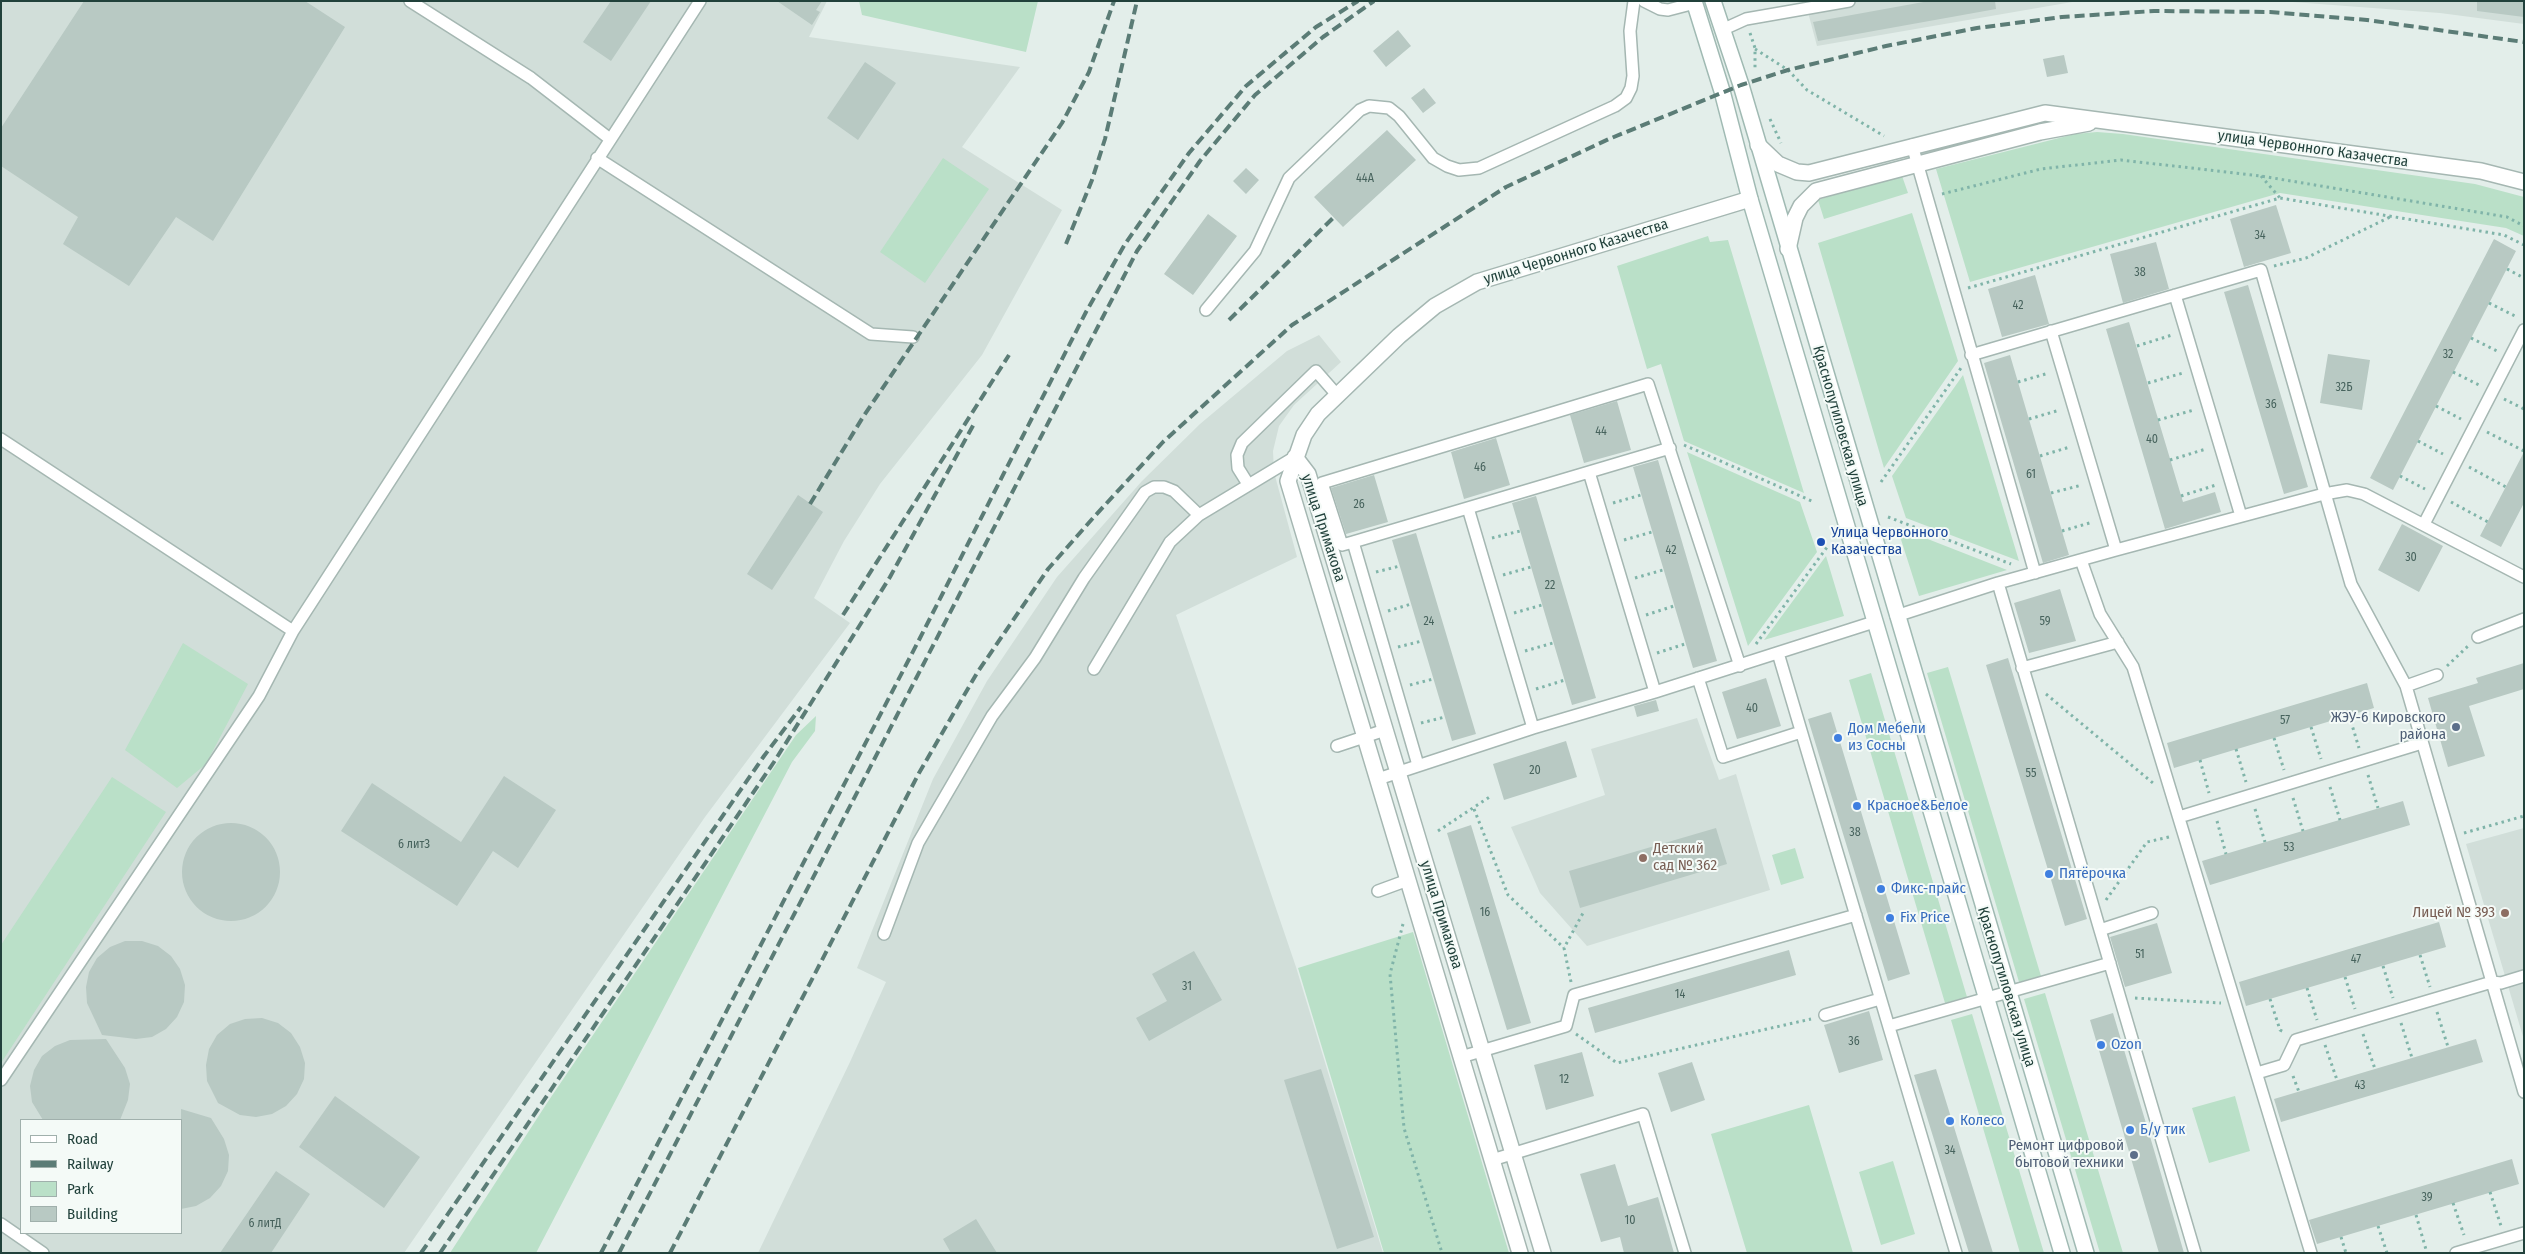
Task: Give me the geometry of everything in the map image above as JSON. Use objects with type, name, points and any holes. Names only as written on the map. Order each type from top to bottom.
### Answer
[{"type":"street","name":"Краснопутиловская улица","points":[[1713,1],[1724,29],[2007,993],[2086,1253]]},
{"type":"street","name":"Краснопутиловская улица","points":[[1695,2],[1722,91],[1750,199],[1874,622],[2062,1253]]},
{"type":"street","name":"улица Червонного Казачества","points":[[1758,146],[1778,164],[1789,169],[1809,173],[2045,112],[2481,172],[2524,182]]},
{"type":"street","name":"улица Червонного Казачества","points":[[1788,249],[1795,218],[1801,206],[1816,191],[2040,132],[2102,120]]},
{"type":"street","name":"улица Червонного Казачества","points":[[1294,457],[1304,435],[1318,414],[1337,395],[1399,336],[1435,306],[1477,282],[1750,199]]},
{"type":"street","name":"улица Примакова","points":[[1294,457],[1308,474],[1543,1253]]},
{"type":"street","name":"улица Примакова","points":[[1294,457],[1288,481],[1520,1253]]},
{"type":"lane","points":[[410,1],[531,78],[610,139]]},
{"type":"lane","points":[[2,1079],[259,696],[293,630],[700,1]]},
{"type":"lane","points":[[1206,310],[1254,250],[1289,178],[1360,110],[1369,106],[1389,108],[1400,116],[1434,158],[1447,166],[1459,170],[1478,168],[1615,106],[1626,98],[1632,88],[1630,31],[1634,1]]},
{"type":"lane","points":[[1644,1],[1660,9],[1668,10],[1695,2]]},
{"type":"lane","points":[[1724,29],[1746,18],[1849,1]]},
{"type":"lane","points":[[1912,145],[2035,573]]},
{"type":"lane","points":[[597,158],[871,334],[913,336]]},
{"type":"lane","points":[[1971,355],[2261,270],[2351,584],[2406,686],[2524,1092]]},
{"type":"lane","points":[[2175,295],[2241,516]]},
{"type":"lane","points":[[2424,524],[2524,330]]},
{"type":"lane","points":[[2051,331],[2116,550]]},
{"type":"lane","points":[[1248,484],[1238,468],[1237,455],[1242,443],[1316,371],[1337,395]]},
{"type":"lane","points":[[1670,448],[1342,545],[1322,483],[1648,384],[1670,448],[1740,666]]},
{"type":"lane","points":[[1,439],[293,630]]},
{"type":"lane","points":[[1094,669],[1170,542],[1199,515],[1294,457]]},
{"type":"lane","points":[[1589,472],[1655,692]]},
{"type":"lane","points":[[884,934],[918,843],[992,716],[1035,658],[1084,578],[1145,492],[1154,487],[1164,487],[1174,491],[1199,515]]},
{"type":"lane","points":[[1896,616],[1998,583],[2116,550],[2324,494],[2347,490],[2364,494],[2524,577]]},
{"type":"lane","points":[[1468,508],[1533,728]]},
{"type":"lane","points":[[1353,542],[1418,765]]},
{"type":"lane","points":[[2081,560],[2100,614],[2133,667],[2237,1004],[2311,1253]]},
{"type":"lane","points":[[1998,583],[2195,1253]]},
{"type":"lane","points":[[2478,637],[2524,619]]},
{"type":"lane","points":[[1378,779],[1533,728],[1740,666],[1874,622]]},
{"type":"lane","points":[[2024,672],[2118,642]]},
{"type":"lane","points":[[1778,654],[1956,1253]]},
{"type":"lane","points":[[2406,686],[2437,675]]},
{"type":"lane","points":[[1698,678],[1723,757],[1801,732]]},
{"type":"lane","points":[[1337,746],[1385,730]]},
{"type":"lane","points":[[2179,817],[2422,743]]},
{"type":"lane","points":[[1378,892],[1408,880]]},
{"type":"lane","points":[[2100,930],[2152,913]]},
{"type":"lane","points":[[1461,1057],[1566,1026],[1574,995],[1856,915]]},
{"type":"lane","points":[[1889,1026],[2110,963]]},
{"type":"lane","points":[[2257,1073],[2284,1065],[2296,1040],[2492,982],[2501,983],[2524,976]]},
{"type":"lane","points":[[1824,1015],[1880,999]]},
{"type":"lane","points":[[1492,1160],[1643,1114],[1685,1253]]},
{"type":"lane","points":[[1,1224],[43,1253]]},
{"type":"lane","points":[[2456,1253],[2524,1233]]},
{"type":"path","points":[[1746,18],[1755,48],[1755,80]]},
{"type":"path","points":[[1755,48],[1788,70],[1807,90],[1846,115],[1881,135],[1901,139],[1912,145]]},
{"type":"path","points":[[1767,114],[1776,130],[1789,169]]},
{"type":"path","points":[[1926,194],[1947,193],[2041,169],[2120,160],[2261,176],[2507,217],[2524,226]]},
{"type":"path","points":[[2261,176],[2280,198]]},
{"type":"path","points":[[1954,292],[2280,198],[2504,235],[2524,245]]},
{"type":"path","points":[[2261,270],[2306,258],[2391,216]]},
{"type":"path","points":[[2507,269],[2524,278]]},
{"type":"path","points":[[2489,303],[2524,321]]},
{"type":"path","points":[[2136,346],[2185,330]]},
{"type":"path","points":[[1881,482],[1971,355]]},
{"type":"path","points":[[2148,383],[2197,368]]},
{"type":"path","points":[[2018,382],[2062,369]]},
{"type":"path","points":[[2029,418],[2073,406]]},
{"type":"path","points":[[2158,420],[2208,406]]},
{"type":"path","points":[[2040,456],[2084,442]]},
{"type":"path","points":[[2170,460],[2220,444]]},
{"type":"path","points":[[1670,448],[1684,445],[1814,502]]},
{"type":"path","points":[[2051,493],[2095,481]]},
{"type":"path","points":[[2181,496],[2230,481]]},
{"type":"path","points":[[1600,507],[1641,495]]},
{"type":"path","points":[[1888,517],[2035,573]]},
{"type":"path","points":[[2062,531],[2106,518]]},
{"type":"path","points":[[1478,542],[1520,531]]},
{"type":"path","points":[[1611,544],[1652,532]]},
{"type":"path","points":[[1740,666],[1828,546]]},
{"type":"path","points":[[1362,576],[1400,566]]},
{"type":"path","points":[[1489,580],[1531,567]]},
{"type":"path","points":[[1622,582],[1663,570]]},
{"type":"path","points":[[1374,615],[1411,604]]},
{"type":"path","points":[[1500,617],[1542,605]]},
{"type":"path","points":[[1634,619],[1674,606]]},
{"type":"path","points":[[2437,675],[2478,637]]},
{"type":"path","points":[[1384,650],[1422,641]]},
{"type":"path","points":[[1512,655],[1554,643]]},
{"type":"path","points":[[1645,657],[1685,644]]},
{"type":"path","points":[[2024,672],[2174,801]]},
{"type":"path","points":[[1396,689],[1433,679]]},
{"type":"path","points":[[1522,693],[1565,680]]},
{"type":"path","points":[[1407,727],[1445,717]]},
{"type":"path","points":[[1438,831],[1491,796]]},
{"type":"path","points":[[1474,809],[1508,895],[1564,948],[1574,995]]},
{"type":"path","points":[[2460,835],[2524,816]]},
{"type":"path","points":[[2095,914],[2147,842],[2184,833]]},
{"type":"path","points":[[1564,948],[1583,913]]},
{"type":"path","points":[[1403,923],[1390,974],[1404,1128],[1442,1253]]},
{"type":"path","points":[[2120,997],[2237,1004]]},
{"type":"path","points":[[2270,999],[2280,1030],[2296,1040]]},
{"type":"path","points":[[1568,1028],[1617,1062],[1813,1018]]},
{"type":"path","points":[[2454,1203],[2468,1249]]},
{"type":"path","points":[[2416,1215],[2427,1253]]},
{"type":"path","points":[[2378,1226],[2387,1253]]},
{"type":"path","points":[[2341,1237],[2346,1253]]},
{"type":"shaded area","points":[[1,1],[827,1],[809,37],[1020,67],[962,147],[1062,210],[982,355],[880,484],[844,541],[814,598],[850,623],[705,817],[404,1253],[1,1253]]},
{"type":"shaded area","points":[[1805,1],[2078,1],[1817,46]]},
{"type":"shaded area","points":[[2279,1],[2524,1],[2524,24],[2440,13]]},
{"type":"shaded area","points":[[1319,335],[1341,362],[1294,405],[1279,426],[1273,451],[1274,472],[1297,557],[1176,615],[1296,967],[1383,1253],[758,1253],[850,1062],[886,982],[857,968],[933,779],[987,681],[1057,577],[1142,481],[1200,424],[1287,351]]},
{"type":"shaded area","name":"Детский сад № 362","points":[[1697,718],[1719,780],[1736,774],[1770,890],[1587,946],[1540,893],[1511,827],[1605,795],[1591,749]]},
{"type":"shaded area","name":"Лицей № 393","points":[[2524,828],[2524,1040],[2466,844]]},
{"type":"green space","points":[[859,1],[1038,1],[1026,52],[862,15]]},
{"type":"green space","points":[[2097,132],[2123,134],[2475,184],[2524,197],[2524,236],[2506,228],[2280,193],[1970,282],[1936,169],[2075,134]]},
{"type":"green space","points":[[943,158],[989,189],[925,283],[880,252]]},
{"type":"green space","points":[[1901,173],[1908,193],[1824,219],[1818,200]]},
{"type":"green space","points":[[1912,213],[1958,361],[1884,468],[1818,243]]},
{"type":"green space","points":[[1708,236],[1710,242],[1728,240],[1804,493],[1684,441],[1661,364],[1647,369],[1617,266]]},
{"type":"green space","points":[[1963,375],[2019,561],[1906,518],[1892,476]]},
{"type":"green space","points":[[1687,452],[1800,502],[1817,552],[1748,646]]},
{"type":"green space","points":[[1897,527],[2007,570],[1919,596]]},
{"type":"green space","points":[[1826,556],[1844,616],[1764,640]]},
{"type":"green space","points":[[183,643],[248,684],[206,764],[177,788],[125,750]]},
{"type":"green space","points":[[1948,667],[2041,976],[2019,982],[1927,673]]},
{"type":"green space","points":[[1871,673],[1967,997],[1945,1003],[1849,680]]},
{"type":"green space","points":[[816,716],[815,731],[792,762],[536,1253],[450,1253],[547,1103],[796,735]]},
{"type":"green space","points":[[112,777],[166,812],[1,1063],[1,945]]},
{"type":"green space","points":[[1795,848],[1804,878],[1781,885],[1772,855]]},
{"type":"green space","points":[[1413,932],[1509,1253],[1384,1253],[1298,968]]},
{"type":"green space","points":[[2045,993],[2123,1253],[2100,1253],[2024,999]]},
{"type":"green space","points":[[1972,1014],[2044,1253],[2020,1253],[1951,1020]]},
{"type":"green space","points":[[2235,1096],[2250,1151],[2209,1163],[2192,1108]]},
{"type":"green space","points":[[1809,1105],[1853,1253],[1747,1253],[1711,1134]]},
{"type":"green space","points":[[1893,1161],[1915,1234],[1881,1245],[1859,1172]]},
{"type":"building","points":[[84,1],[305,1],[345,27],[213,241],[176,217],[129,286],[63,244],[78,217],[1,166],[1,128]]},
{"type":"building","points":[[611,1],[651,1],[611,61],[583,42]]},
{"type":"building","points":[[777,1],[822,1],[816,10],[820,12],[812,25]]},
{"type":"building","points":[[1929,1],[1995,1],[1996,9],[1818,41],[1813,22]]},
{"type":"building","points":[[2477,1],[2524,1],[2524,17],[2477,11]]},
{"type":"building","points":[[1398,30],[1411,46],[1386,67],[1373,51]]},
{"type":"building","points":[[2064,55],[2068,73],[2047,77],[2043,59]]},
{"type":"building","points":[[865,62],[896,83],[858,140],[827,118]]},
{"type":"building","points":[[1424,88],[1436,103],[1423,113],[1411,98]]},
{"type":"building","points":[[1387,130],[1416,160],[1343,227],[1314,197]]},
{"type":"building","points":[[1246,168],[1259,180],[1246,194],[1233,181]]},
{"type":"building","points":[[2276,205],[2291,253],[2244,267],[2230,219]]},
{"type":"building","points":[[1208,214],[1237,236],[1193,295],[1164,274]]},
{"type":"building","points":[[2494,239],[2516,251],[2393,490],[2370,478]]},
{"type":"building","points":[[2156,242],[2169,289],[2123,303],[2110,254]]},
{"type":"building","points":[[2035,275],[2049,324],[2002,337],[1988,289]]},
{"type":"building","points":[[2248,285],[2308,487],[2284,494],[2224,292]]},
{"type":"building","points":[[2129,322],[2183,502],[2215,492],[2221,512],[2165,529],[2106,329]]},
{"type":"building","points":[[2328,354],[2370,360],[2362,410],[2320,403]]},
{"type":"building","points":[[2010,355],[2069,555],[2043,563],[1984,363]]},
{"type":"building","points":[[1617,401],[1631,450],[1584,463],[1570,415]]},
{"type":"building","points":[[1496,438],[1510,485],[1464,499],[1451,452]]},
{"type":"building","points":[[2524,452],[2524,503],[2501,547],[2480,536]]},
{"type":"building","points":[[1658,460],[1717,661],[1693,668],[1633,467]]},
{"type":"building","points":[[1374,475],[1388,522],[1346,534],[1331,488]]},
{"type":"building","points":[[798,495],[823,512],[772,590],[747,574]]},
{"type":"building","points":[[1536,496],[1596,698],[1572,705],[1512,503]]},
{"type":"building","points":[[2402,524],[2443,546],[2419,592],[2378,570]]},
{"type":"building","points":[[1416,533],[1476,734],[1452,741],[1392,540]]},
{"type":"building","points":[[2060,589],[2076,641],[2029,653],[2014,603]]},
{"type":"building","points":[[2008,658],[2087,919],[2065,926],[1986,665]]},
{"type":"building","points":[[2524,663],[2524,689],[2469,706],[2485,756],[2448,767],[2428,698],[2478,683],[2476,678]]},
{"type":"building","points":[[1766,678],[1781,726],[1737,739],[1722,692]]},
{"type":"building","points":[[2367,683],[2374,708],[2174,768],[2167,743]]},
{"type":"building","points":[[1656,700],[1659,711],[1637,717],[1634,706]]},
{"type":"building","points":[[1831,712],[1910,974],[1888,981],[1808,719]]},
{"type":"building","points":[[1566,741],[1577,777],[1504,800],[1493,764]]},
{"type":"building","points":[[504,776],[556,810],[518,868],[493,851],[457,906],[341,831],[372,783],[461,842]]},
{"type":"building","points":[[2403,801],[2410,825],[2210,885],[2202,861]]},
{"type":"building","points":[[231,823],[250,826],[266,837],[277,853],[280,872],[277,891],[266,907],[250,918],[231,921],[212,918],[196,907],[185,891],[182,872],[185,853],[196,837],[212,826]]},
{"type":"building","points":[[1471,825],[1531,1023],[1507,1030],[1447,833]]},
{"type":"building","points":[[1716,828],[1727,864],[1580,908],[1569,871]]},
{"type":"building","points":[[2439,922],[2446,947],[2246,1006],[2239,982]]},
{"type":"building","points":[[2157,923],[2172,973],[2125,987],[2110,937]]},
{"type":"building","points":[[125,941],[142,941],[158,946],[171,956],[180,969],[185,985],[184,1002],[177,1017],[166,1029],[152,1037],[136,1039],[102,1035],[87,1003],[86,987],[89,972],[97,958],[110,947]]},
{"type":"building","points":[[1789,950],[1796,975],[1595,1033],[1588,1008]]},
{"type":"building","points":[[1194,951],[1222,1000],[1149,1041],[1136,1018],[1167,1001],[1152,974]]},
{"type":"building","points":[[1869,1011],[1883,1060],[1839,1073],[1824,1025]]},
{"type":"building","points":[[2113,1013],[2184,1253],[2159,1253],[2090,1020]]},
{"type":"building","points":[[262,1018],[278,1023],[291,1033],[300,1047],[305,1063],[304,1079],[297,1094],[286,1106],[272,1114],[256,1117],[240,1115],[218,1103],[207,1081],[206,1065],[209,1049],[217,1035],[230,1024],[245,1019]]},
{"type":"building","points":[[106,1039],[125,1068],[130,1084],[128,1100],[120,1119],[42,1119],[32,1102],[30,1086],[34,1070],[42,1056],[55,1046],[70,1040]]},
{"type":"building","points":[[2476,1039],[2483,1062],[2281,1122],[2274,1099]]},
{"type":"building","points":[[1582,1052],[1594,1096],[1546,1110],[1534,1065]]},
{"type":"building","points":[[1692,1062],[1705,1100],[1671,1112],[1658,1073]]},
{"type":"building","points":[[1321,1069],[1374,1237],[1337,1249],[1284,1080]]},
{"type":"building","points":[[1936,1069],[1993,1253],[1969,1253],[1914,1075]]},
{"type":"building","points":[[335,1096],[420,1157],[384,1208],[299,1147]]},
{"type":"building","points":[[181,1109],[211,1118],[224,1139],[229,1155],[228,1171],[221,1186],[210,1198],[196,1206],[182,1209],[182,1119]]},
{"type":"building","points":[[2512,1159],[2519,1184],[2317,1244],[2309,1220]]},
{"type":"building","points":[[1615,1164],[1628,1206],[1658,1197],[1674,1253],[1624,1253],[1620,1237],[1601,1242],[1580,1174]]},
{"type":"building","points":[[276,1171],[310,1194],[271,1253],[220,1253]]},
{"type":"building","points":[[976,1219],[997,1253],[951,1253],[943,1239]]},
{"type":"railway","points":[[810,504],[863,417],[1062,123],[1089,72],[1114,1]]},
{"type":"railway","points":[[1066,244],[1092,180],[1105,139],[1137,1]]},
{"type":"railway","points":[[601,1253],[920,638],[1086,312],[1125,244],[1189,153],[1246,86],[1316,27],[1358,1]]},
{"type":"railway","points":[[619,1253],[1137,251],[1200,161],[1255,95],[1323,37],[1374,1]]},
{"type":"railway","points":[[670,1253],[919,773],[977,673],[1048,569],[1093,518],[1163,442],[1292,325],[1506,187],[1609,139],[1741,85],[1788,70],[1886,46],[1977,28],[2062,17],[2154,11],[2270,12],[2367,20],[2524,42]]},
{"type":"railway","points":[[1229,320],[1334,217]]},
{"type":"railway","points":[[843,615],[1009,355]]},
{"type":"railway","points":[[440,1253],[774,762],[890,577],[975,422]]},
{"type":"railway","points":[[421,1253],[764,756],[801,707]]},
{"type":"place","name":"Улица Червонного Казачества","points":[[1821,542]]},
{"type":"place","name":"ЖЭУ-6 Кировского района","points":[[2456,727]]},
{"type":"place","name":"Дом Мебели из Сосны","points":[[1838,738]]},
{"type":"place","name":"Красное&Белое","points":[[1857,806]]},
{"type":"place","name":"Детский сад № 362","points":[[1643,858]]},
{"type":"place","name":"Пятёрочка","points":[[2049,874]]},
{"type":"place","name":"Фикс-прайс","points":[[1881,889]]},
{"type":"place","name":"Лицей № 393","points":[[2505,913]]},
{"type":"place","name":"Fix Price","points":[[1890,918]]},
{"type":"place","name":"Ozon","points":[[2101,1045]]},
{"type":"place","name":"Колесо","points":[[1950,1121]]},
{"type":"place","name":"Б/у тик","points":[[2130,1130]]},
{"type":"place","name":"Ремонт цифровой бытовой техники","points":[[2134,1155]]}]
